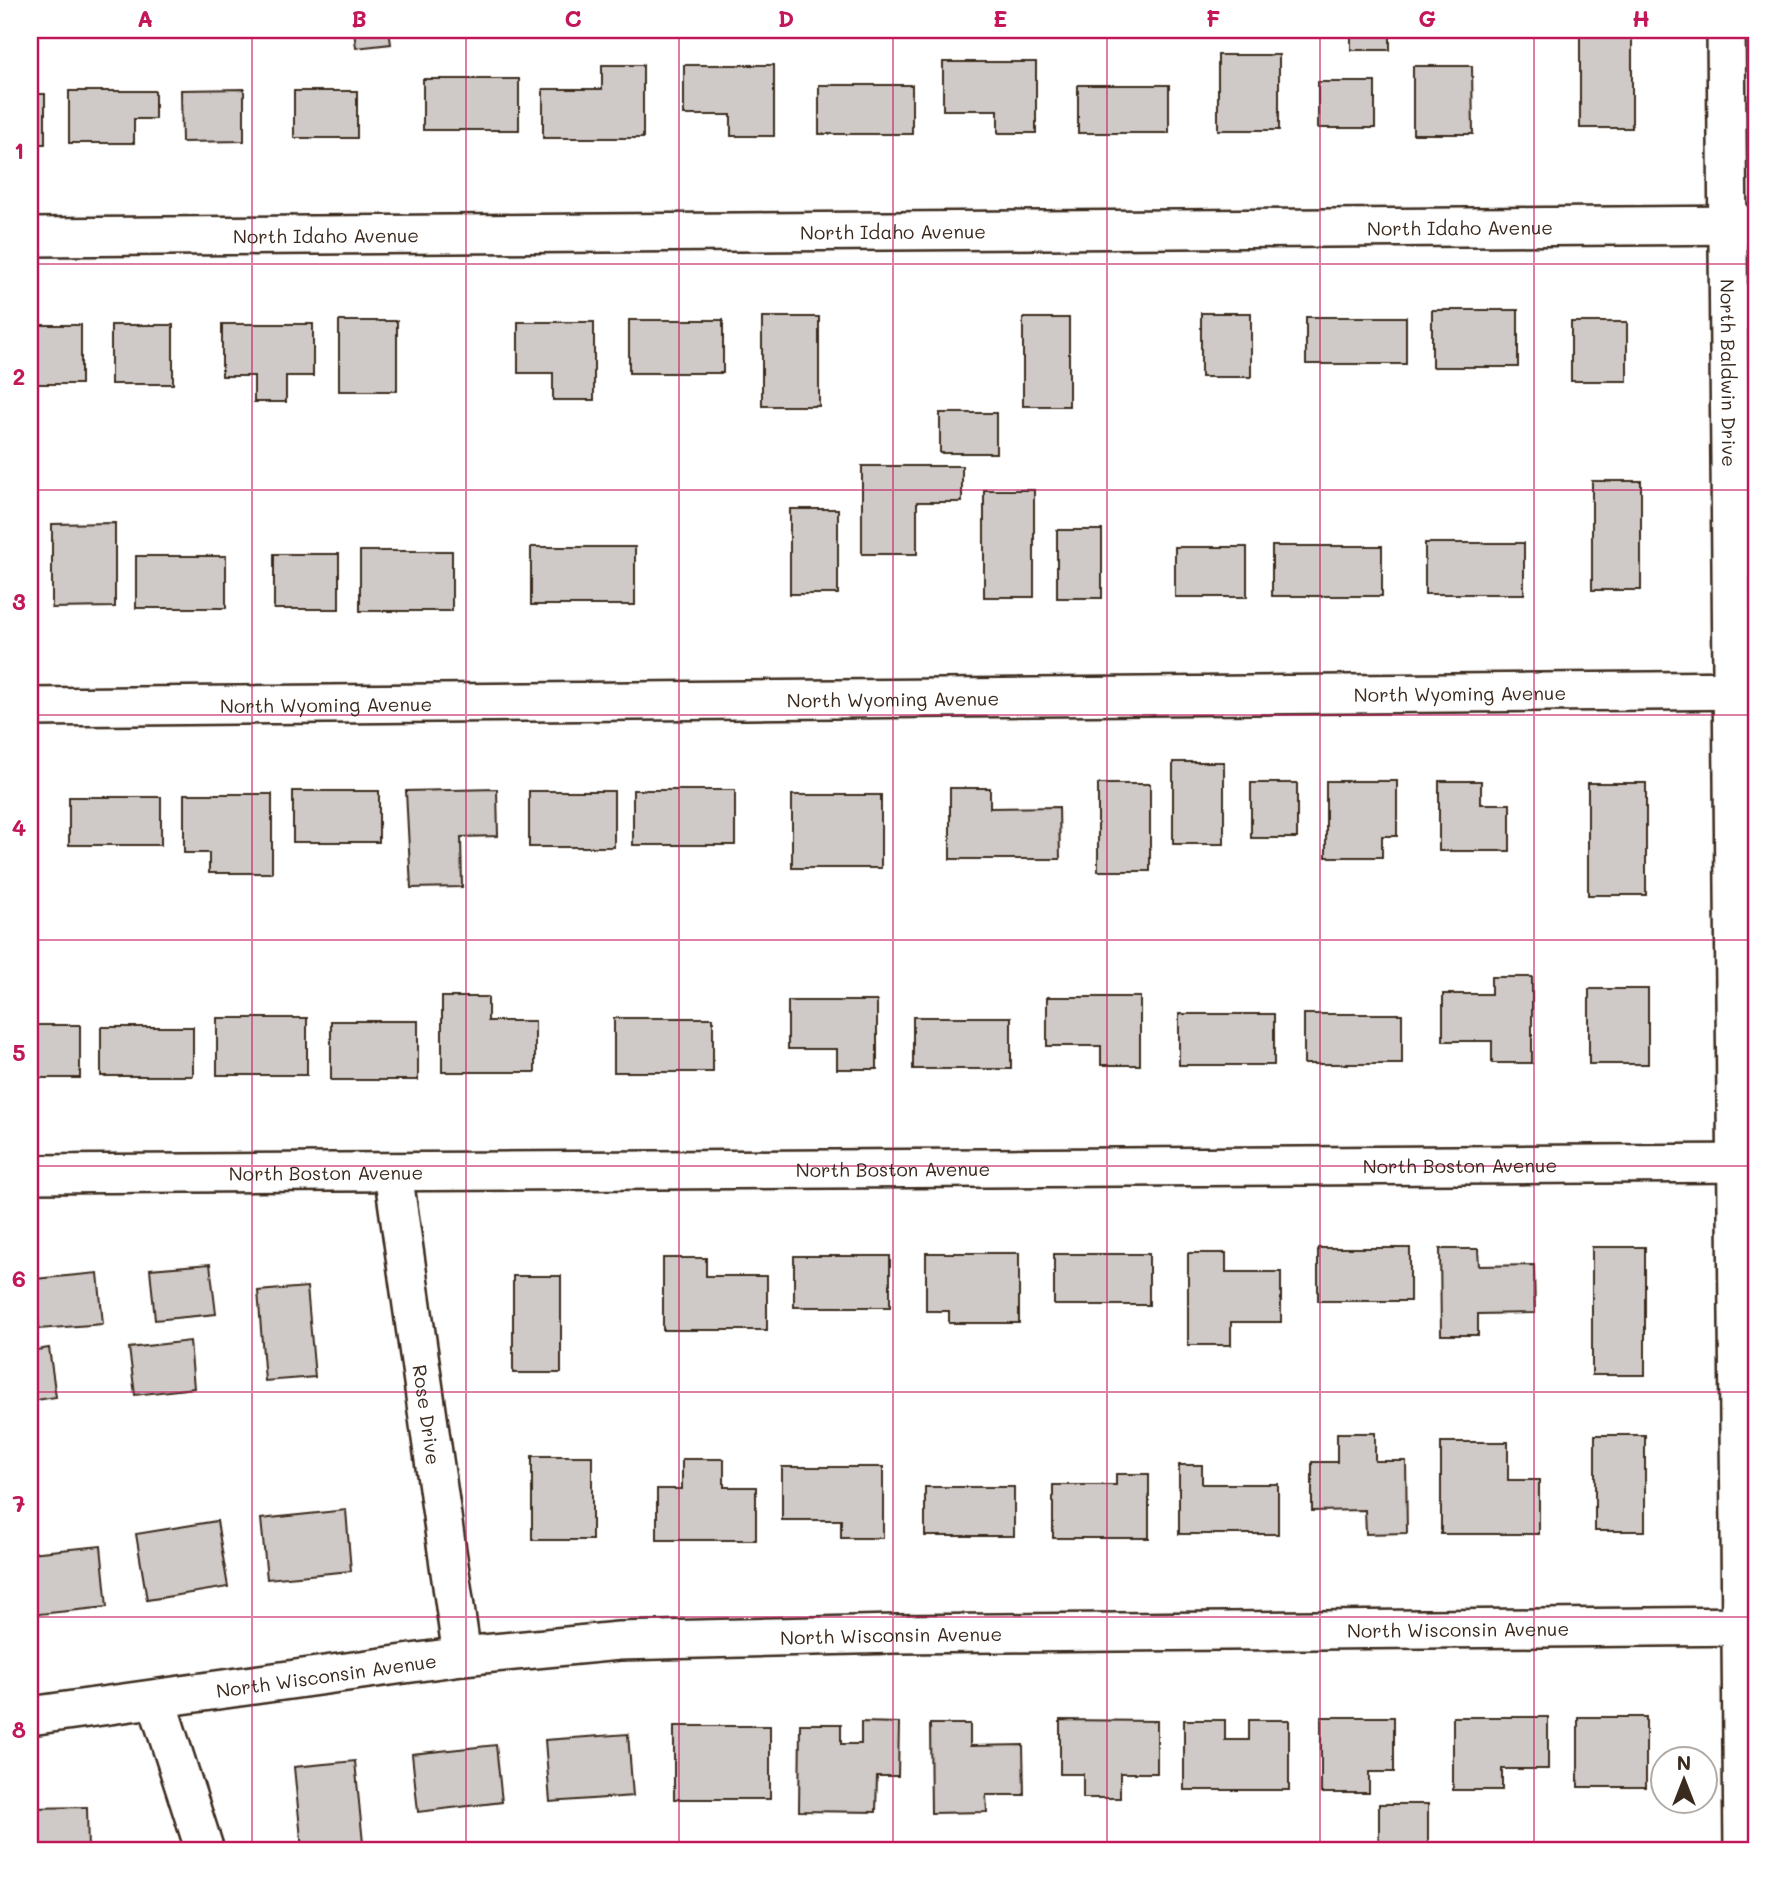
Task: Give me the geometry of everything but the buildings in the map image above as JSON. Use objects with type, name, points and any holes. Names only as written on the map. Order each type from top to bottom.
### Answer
[{"type":"street","name":"North Baldwin Drive","points":[[1726,30],[1742,225],[1749,1626],[1743,1851]]},
{"type":"street","name":"North Idaho Avenue","points":[[30,237],[1742,225]]},
{"type":"street","name":"North Wyoming Avenue","points":[[30,707],[1744,690]]},
{"type":"street","name":"North Boston Avenue","points":[[30,1174],[1747,1163]]},
{"type":"street","name":"Rose Drive","points":[[393,1172],[463,1656]]},
{"type":"street","name":"North Wisconsin Avenue","points":[[30,1716],[463,1656],[619,1641],[896,1634],[1749,1626]]},
{"type":"street","points":[[156,1699],[205,1851]]}]
